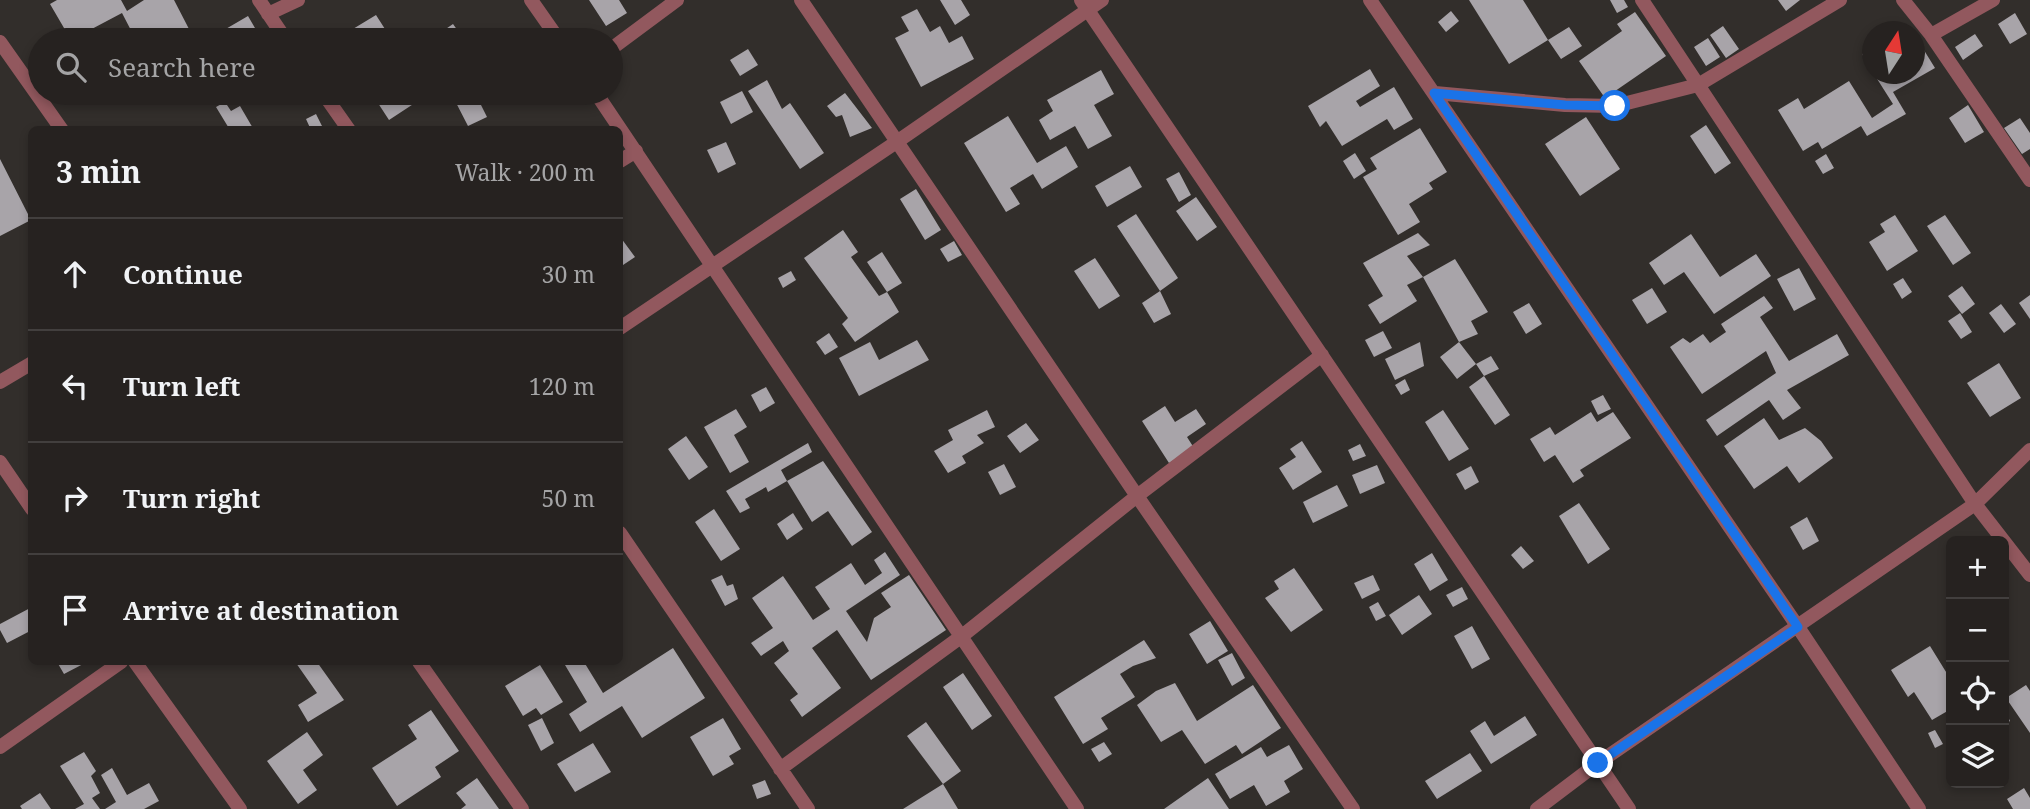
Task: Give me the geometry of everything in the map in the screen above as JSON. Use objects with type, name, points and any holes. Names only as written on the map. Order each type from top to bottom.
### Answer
[{"type":"street","points":[[259,0],[278,28]]},
{"type":"street","points":[[268,14],[298,0]]},
{"type":"street","points":[[531,0],[551,28]]},
{"type":"street","points":[[623,40],[677,0]]},
{"type":"street","points":[[801,0],[1353,809]]},
{"type":"street","points":[[623,326],[898,141],[1085,5],[1102,0]]},
{"type":"street","points":[[1370,0],[1919,809]]},
{"type":"street","points":[[1642,0],[1975,504],[2030,575]]},
{"type":"street","points":[[1434,93],[1565,105],[1615,106],[1698,85],[1840,0]]},
{"type":"street","points":[[1903,0],[1931,35],[2030,180]]},
{"type":"street","points":[[1931,35],[1993,0]]},
{"type":"street","points":[[1085,5],[1629,809]]},
{"type":"street","points":[[0,42],[28,82]]},
{"type":"street","points":[[44,105],[59,126]]},
{"type":"street","points":[[331,105],[345,126]]},
{"type":"street","points":[[604,105],[619,126]]},
{"type":"street","points":[[623,132],[1077,809]]},
{"type":"street","points":[[623,160],[636,151]]},
{"type":"street","points":[[780,769],[962,635],[1137,496],[1322,355]]},
{"type":"street","points":[[0,382],[28,365]]},
{"type":"street","points":[[1537,809],[1598,763],[1975,504],[2030,450]]},
{"type":"street","points":[[0,462],[28,503]]},
{"type":"street","points":[[623,537],[808,809]]},
{"type":"street","points":[[0,747],[117,665]]},
{"type":"street","points":[[137,665],[240,809]]},
{"type":"street","points":[[421,665],[522,809]]},
{"type":"building","points":[[57,0],[121,0],[127,11],[144,0],[174,0],[188,28],[130,28],[122,13],[94,28],[64,28],[50,4]]},
{"type":"building","points":[[589,0],[619,0],[627,13],[606,26]]},
{"type":"building","points":[[940,0],[961,0],[970,15],[955,25]]},
{"type":"building","points":[[1469,0],[1523,0],[1548,40],[1509,64]]},
{"type":"building","points":[[1610,0],[1624,0],[1628,7],[1617,13]]},
{"type":"building","points":[[1778,0],[1800,0],[1786,11]]},
{"type":"building","points":[[917,9],[930,32],[940,26],[949,43],[962,36],[974,59],[921,87],[895,38],[909,31],[901,17]]},
{"type":"building","points":[[1451,11],[1459,21],[1446,32],[1438,22]]},
{"type":"building","points":[[1635,12],[1666,56],[1605,98],[1579,61],[1622,31],[1617,24]]},
{"type":"building","points":[[2015,13],[2027,34],[2010,44],[1998,24]]},
{"type":"building","points":[[376,15],[384,28],[355,28]]},
{"type":"building","points":[[248,16],[255,28],[227,28]]},
{"type":"building","points":[[1723,26],[1739,49],[1726,58],[1710,35]]},
{"type":"building","points":[[1569,27],[1582,46],[1561,59],[1548,40]]},
{"type":"building","points":[[1975,34],[1983,46],[1963,60],[1955,47]]},
{"type":"building","points":[[1708,38],[1720,57],[1706,66],[1694,47]]},
{"type":"building","points":[[748,49],[758,65],[740,76],[730,60]]},
{"type":"building","points":[[1925,52],[1935,68],[1925,74]]},
{"type":"building","points":[[1370,69],[1380,86],[1356,101],[1360,107],[1394,87],[1413,119],[1394,130],[1387,119],[1342,146],[1326,121],[1320,127],[1308,106]]},
{"type":"building","points":[[1101,70],[1114,94],[1094,105],[1112,136],[1088,149],[1075,126],[1050,140],[1039,120],[1053,111],[1047,100]]},
{"type":"building","points":[[767,80],[782,109],[790,103],[824,153],[800,169],[748,91]]},
{"type":"building","points":[[1849,81],[1872,118],[1893,104],[1880,84],[1907,84],[1893,92],[1906,114],[1867,136],[1861,126],[1822,149],[1818,142],[1803,151],[1778,110],[1798,98],[1804,109]]},
{"type":"building","points":[[742,91],[753,112],[731,124],[720,102]]},
{"type":"building","points":[[845,93],[872,128],[850,137],[842,115],[836,117],[827,106]]},
{"type":"building","points":[[227,105],[231,111],[240,106],[252,126],[228,126],[216,107]]},
{"type":"building","points":[[379,105],[412,105],[389,120]]},
{"type":"building","points":[[457,105],[481,105],[487,117],[468,126]]},
{"type":"building","points":[[1968,105],[1984,132],[1965,143],[1949,118]]},
{"type":"building","points":[[316,114],[322,126],[309,126],[306,119]]},
{"type":"building","points":[[1008,116],[1037,163],[1066,146],[1078,167],[1042,189],[1033,174],[1010,188],[1020,204],[1006,212],[964,143]]},
{"type":"building","points":[[1586,117],[1620,169],[1580,196],[1545,144]]},
{"type":"building","points":[[2020,118],[2030,133],[2030,149],[2022,154],[2004,128]]},
{"type":"building","points":[[1706,125],[1731,163],[1715,174],[1690,136]]},
{"type":"building","points":[[1420,128],[1447,172],[1429,183],[1433,189],[1409,204],[1420,222],[1398,235],[1363,177],[1377,169],[1370,158]]},
{"type":"building","points":[[726,142],[736,164],[718,173],[707,150]]},
{"type":"building","points":[[1355,153],[1366,171],[1354,179],[1343,161]]},
{"type":"building","points":[[1826,154],[1834,168],[1823,174],[1815,161]]},
{"type":"building","points":[[0,159],[28,214],[28,222],[0,236]]},
{"type":"building","points":[[1130,166],[1142,187],[1107,207],[1095,186]]},
{"type":"building","points":[[1179,172],[1191,195],[1179,202],[1166,179]]},
{"type":"building","points":[[916,189],[941,230],[925,240],[900,199]]},
{"type":"building","points":[[1196,197],[1217,227],[1197,241],[1176,211]]},
{"type":"building","points":[[1136,214],[1178,278],[1160,291],[1117,226]]},
{"type":"building","points":[[1895,215],[1918,251],[1887,271],[1869,242],[1885,232],[1880,224]]},
{"type":"building","points":[[1945,215],[1971,253],[1953,265],[1927,226]]},
{"type":"building","points":[[843,230],[858,252],[851,257],[879,296],[887,292],[899,312],[855,342],[842,324],[848,318],[804,258]]},
{"type":"building","points":[[1418,233],[1430,245],[1407,256],[1423,277],[1407,285],[1417,301],[1380,324],[1368,305],[1383,296],[1363,263]]},
{"type":"building","points":[[1691,234],[1720,277],[1756,254],[1771,276],[1714,314],[1684,272],[1664,285],[1649,263]]},
{"type":"building","points":[[623,241],[635,257],[623,265]]},
{"type":"building","points":[[954,241],[962,255],[948,262],[940,249]]},
{"type":"building","points":[[882,252],[902,283],[887,292],[867,262]]},
{"type":"building","points":[[1095,258],[1120,296],[1099,309],[1074,271]]},
{"type":"building","points":[[1455,259],[1488,312],[1471,321],[1478,334],[1459,342],[1423,277]]},
{"type":"building","points":[[1799,268],[1816,299],[1794,311],[1777,279]]},
{"type":"building","points":[[791,271],[796,280],[783,288],[778,278]]},
{"type":"building","points":[[1903,278],[1912,292],[1902,299],[1893,284]]},
{"type":"building","points":[[1962,286],[1975,304],[1962,314],[1948,296]]},
{"type":"building","points":[[1652,288],[1667,312],[1647,324],[1632,300]]},
{"type":"building","points":[[1160,291],[1171,314],[1154,323],[1142,303]]},
{"type":"building","points":[[2030,295],[2030,319],[2019,303]]},
{"type":"building","points":[[1764,296],[1773,308],[1760,317],[1789,361],[1837,334],[1849,355],[1787,390],[1801,408],[1783,420],[1769,400],[1717,436],[1706,420],[1776,373],[1766,351],[1702,394],[1670,347],[1683,338],[1690,343],[1703,334],[1710,343],[1726,332],[1721,324]]},
{"type":"building","points":[[1529,303],[1542,324],[1526,334],[1513,312]]},
{"type":"building","points":[[2001,304],[2016,324],[2004,333],[1989,313]]},
{"type":"building","points":[[1960,313],[1972,332],[1961,339],[1948,321]]},
{"type":"building","points":[[1383,331],[1392,348],[1374,357],[1365,340]]},
{"type":"building","points":[[829,333],[838,347],[825,355],[816,342]]},
{"type":"building","points":[[917,340],[929,360],[859,396],[839,358],[870,342],[879,360]]},
{"type":"building","points":[[1420,342],[1424,366],[1395,380],[1385,359]]},
{"type":"building","points":[[1459,342],[1476,364],[1457,379],[1440,357]]},
{"type":"building","points":[[1491,356],[1499,369],[1484,376],[1476,364]]},
{"type":"building","points":[[1999,363],[2021,398],[1990,417],[1967,383]]},
{"type":"building","points":[[1484,376],[1510,415],[1495,425],[1469,387]]},
{"type":"building","points":[[1405,379],[1410,390],[1401,395],[1395,385]]},
{"type":"building","points":[[766,387],[775,403],[760,412],[751,395]]},
{"type":"building","points":[[1603,395],[1611,409],[1598,415],[1591,401]]},
{"type":"building","points":[[1165,406],[1175,422],[1196,409],[1206,424],[1187,437],[1194,448],[1169,463],[1142,421]]},
{"type":"building","points":[[736,409],[747,427],[734,435],[749,462],[730,473],[704,427]]},
{"type":"building","points":[[987,410],[995,427],[977,435],[984,443],[962,456],[966,463],[948,473],[934,451],[953,440],[948,430]]},
{"type":"building","points":[[1443,410],[1469,449],[1449,461],[1425,422]]},
{"type":"building","points":[[1591,412],[1597,422],[1613,412],[1631,438],[1580,470],[1584,476],[1573,483],[1555,455],[1544,462],[1530,439],[1550,427],[1555,435]]},
{"type":"building","points":[[1764,418],[1779,440],[1805,428],[1821,441],[1833,458],[1799,483],[1787,466],[1754,489],[1724,446]]},
{"type":"building","points":[[1026,423],[1039,440],[1020,453],[1007,436]]},
{"type":"building","points":[[686,436],[708,467],[689,480],[668,449]]},
{"type":"building","points":[[1302,441],[1322,472],[1293,490],[1279,468],[1296,457],[1290,449]]},
{"type":"building","points":[[808,443],[812,452],[781,470],[787,481],[768,492],[766,487],[745,499],[750,508],[740,513],[726,491]]},
{"type":"building","points":[[1360,444],[1366,456],[1353,461],[1348,450]]},
{"type":"building","points":[[823,461],[872,532],[852,546],[828,511],[812,522],[787,481]]},
{"type":"building","points":[[1004,464],[1016,487],[1000,495],[988,472]]},
{"type":"building","points":[[1377,465],[1385,483],[1360,494],[1352,475]]},
{"type":"building","points":[[1471,466],[1479,482],[1465,490],[1456,474]]},
{"type":"building","points":[[1337,485],[1348,506],[1313,523],[1303,502]]},
{"type":"building","points":[[1579,503],[1610,549],[1588,564],[1559,516]]},
{"type":"building","points":[[714,509],[740,549],[721,561],[695,522]]},
{"type":"building","points":[[793,513],[803,529],[787,540],[777,524]]},
{"type":"building","points":[[1807,517],[1819,541],[1803,550],[1790,527]]},
{"type":"building","points":[[1521,546],[1534,561],[1523,569],[1511,555]]},
{"type":"building","points":[[885,552],[900,575],[846,611],[867,642],[874,618],[891,607],[881,593],[909,575],[946,630],[871,680],[837,630],[812,648],[841,688],[802,717],[790,700],[798,694],[774,663],[789,651],[783,641],[761,656],[751,643],[773,628],[752,598],[783,576],[813,620],[830,609],[815,587],[851,563],[865,585],[882,573],[874,560]]},
{"type":"building","points":[[1432,553],[1448,580],[1430,591],[1414,564]]},
{"type":"building","points":[[1294,568],[1323,610],[1291,632],[1265,598],[1279,589],[1274,581]]},
{"type":"building","points":[[722,575],[727,586],[733,584],[738,599],[725,606],[711,580]]},
{"type":"building","points":[[1373,575],[1380,590],[1362,599],[1354,583]]},
{"type":"building","points":[[1462,587],[1468,599],[1453,607],[1446,595]]},
{"type":"building","points":[[1419,595],[1432,614],[1402,635],[1389,615]]},
{"type":"building","points":[[1378,602],[1386,616],[1376,621],[1369,607]]},
{"type":"building","points":[[28,609],[28,632],[7,643],[0,624]]},
{"type":"building","points":[[1210,621],[1228,651],[1207,664],[1189,634]]},
{"type":"building","points":[[1472,626],[1490,659],[1472,669],[1454,636]]},
{"type":"building","points":[[1144,640],[1156,658],[1120,674],[1135,697],[1101,718],[1108,729],[1083,744],[1054,697]]},
{"type":"building","points":[[1930,646],[1946,672],[1946,712],[1932,720],[1914,692],[1908,697],[1891,670]]},
{"type":"building","points":[[673,648],[705,698],[642,738],[622,706],[580,732],[569,714],[587,702],[565,665],[586,665],[603,693]]},
{"type":"building","points":[[1232,653],[1245,678],[1232,686],[1218,660]]},
{"type":"building","points":[[59,665],[81,665],[64,674]]},
{"type":"building","points":[[297,665],[319,665],[344,700],[308,722],[298,705],[317,693]]},
{"type":"building","points":[[540,665],[563,702],[541,715],[536,708],[523,716],[505,686]]},
{"type":"building","points":[[963,673],[992,716],[972,730],[943,687]]},
{"type":"building","points":[[1175,683],[1197,721],[1253,685],[1281,728],[1242,754],[1236,745],[1205,764],[1182,730],[1161,742],[1137,705],[1156,691]]},
{"type":"building","points":[[2026,685],[2030,691],[2030,733],[2009,702],[2009,696]]},
{"type":"building","points":[[431,710],[459,751],[435,767],[441,777],[397,806],[372,768],[417,739],[408,725]]},
{"type":"building","points":[[1525,716],[1537,735],[1491,764],[1470,731],[1485,721],[1494,736]]},
{"type":"building","points":[[542,718],[554,743],[541,751],[528,725]]},
{"type":"building","points":[[723,718],[741,749],[729,756],[734,764],[713,776],[690,737]]},
{"type":"building","points":[[926,722],[961,771],[943,784],[907,736]]},
{"type":"building","points":[[1935,730],[1943,744],[1935,748],[1928,733]]},
{"type":"building","points":[[307,732],[323,755],[303,770],[317,790],[298,804],[267,761]]},
{"type":"building","points":[[1104,742],[1112,754],[1099,762],[1091,749]]},
{"type":"building","points":[[593,743],[611,772],[575,792],[557,764]]},
{"type":"building","points":[[1289,745],[1303,769],[1284,781],[1290,792],[1266,806],[1254,785],[1230,799],[1215,774],[1261,747],[1267,757]]},
{"type":"building","points":[[84,752],[96,771],[91,776],[100,793],[92,798],[100,809],[75,809],[84,804],[60,766]]},
{"type":"building","points":[[1470,753],[1482,771],[1437,799],[1425,781]]},
{"type":"building","points":[[112,768],[127,795],[149,783],[159,801],[144,809],[105,809],[116,802],[101,775]]},
{"type":"building","points":[[477,778],[499,809],[461,809],[466,805],[456,793]]},
{"type":"building","points":[[1208,778],[1229,809],[1164,809]]},
{"type":"building","points":[[765,780],[771,794],[757,799],[752,785]]},
{"type":"building","points":[[943,784],[958,809],[903,809]]},
{"type":"building","points":[[2024,788],[2030,798],[2030,809],[2013,809],[2007,799]]},
{"type":"building","points":[[40,793],[51,809],[22,809],[20,806]]},
{"type":"route","points":[[1598,763],[1798,627],[1434,93],[1565,105],[1615,106]]}]
